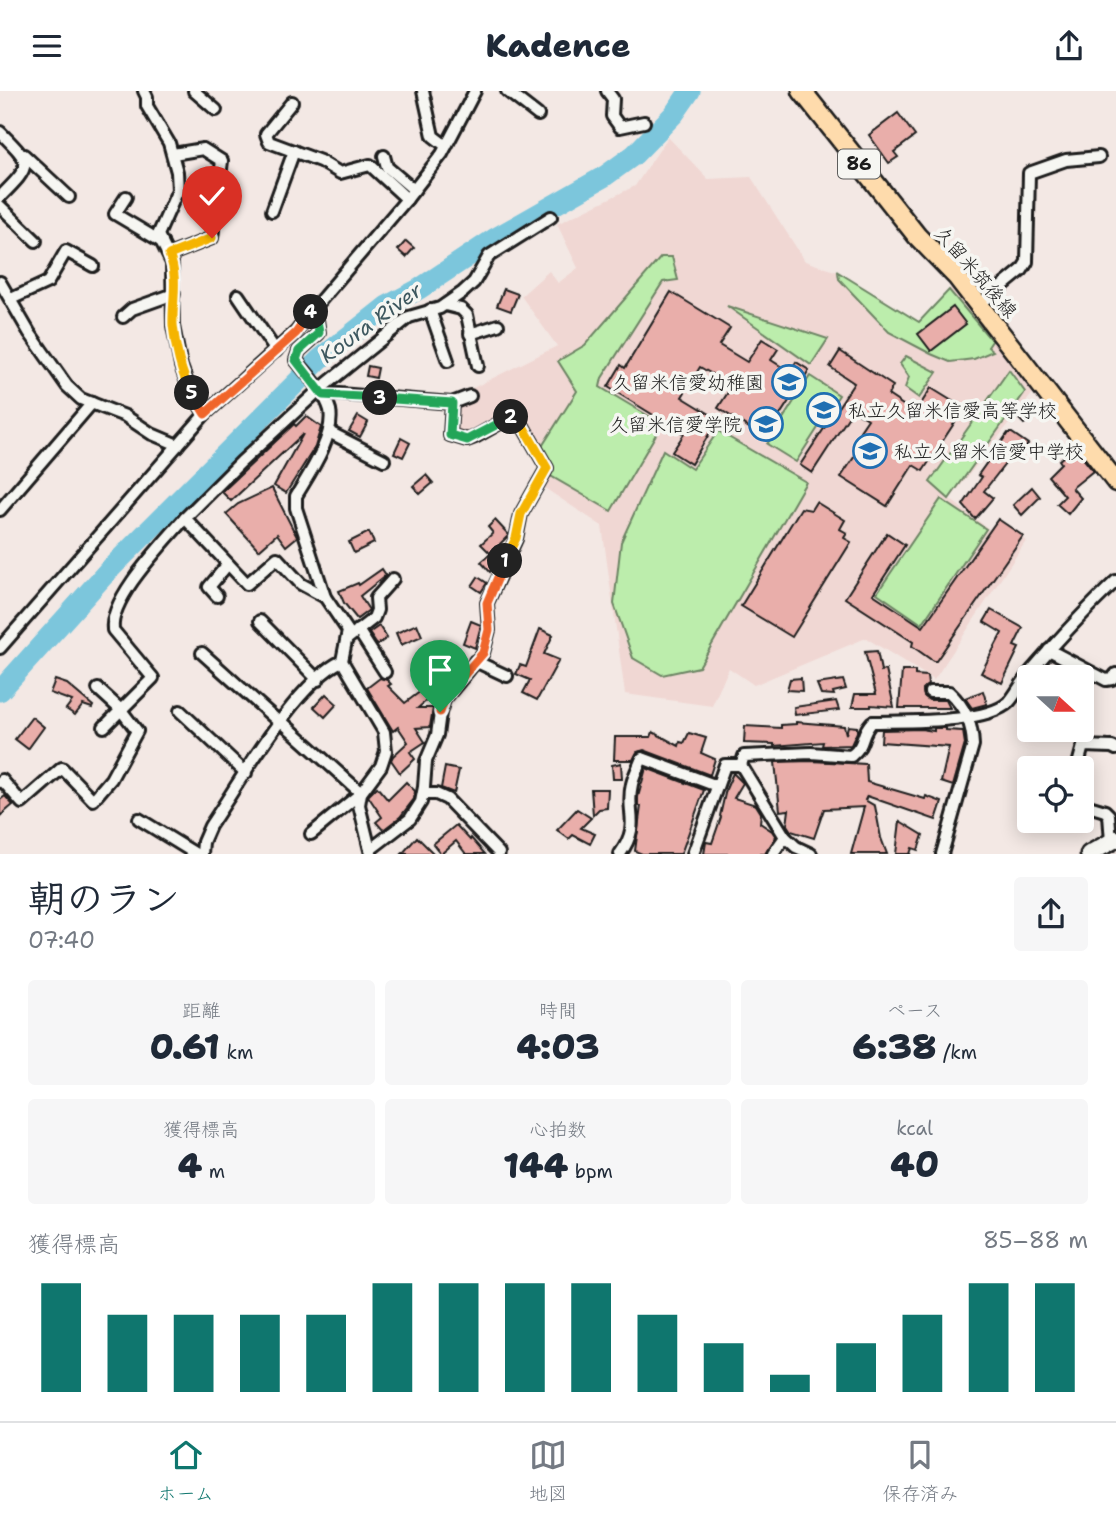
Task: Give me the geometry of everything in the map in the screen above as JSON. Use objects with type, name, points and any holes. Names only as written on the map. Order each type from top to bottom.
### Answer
[{"type":"main road","name":"久留米筑後線","points":[[802,91],[871,181],[917,236],[957,277],[1116,482]]},
{"type":"main road","points":[[1089,854],[1114,840]]},
{"type":"street","points":[[194,91],[216,110]]},
{"type":"street","points":[[423,91],[433,136],[446,145]]},
{"type":"street","points":[[0,648],[205,414],[296,333],[410,194],[446,145],[475,91]]},
{"type":"street","points":[[507,91],[538,115]]},
{"type":"street","points":[[607,91],[613,99],[612,115],[620,127],[644,122]]},
{"type":"street","points":[[148,93],[147,106],[173,154],[178,190],[158,235],[172,263],[173,326],[181,366],[189,388],[205,414]]},
{"type":"street","points":[[292,101],[267,134],[269,142],[320,161],[340,173],[370,165],[410,194]]},
{"type":"street","points":[[0,132],[69,197]]},
{"type":"street","points":[[169,255],[212,238],[222,161],[203,149],[173,154]]},
{"type":"street","points":[[272,211],[294,151]]},
{"type":"street","points":[[0,197],[25,167],[24,155]]},
{"type":"street","points":[[384,156],[387,167],[410,194]]},
{"type":"street","points":[[979,305],[1022,270],[1027,262],[1029,173],[1066,160],[1099,157]]},
{"type":"street","points":[[126,197],[115,214],[162,243]]},
{"type":"street","points":[[0,206],[36,241]]},
{"type":"street","points":[[104,727],[153,678],[113,630],[114,611],[134,579],[185,518],[319,390],[409,317],[445,305],[474,282],[489,256],[551,217]]},
{"type":"street","points":[[11,299],[48,282],[66,251],[93,267]]},
{"type":"street","points":[[0,282],[29,332],[67,386],[81,399],[125,416],[152,434],[178,445]]},
{"type":"street","points":[[123,317],[132,309],[174,294]]},
{"type":"street","points":[[238,295],[276,351]]},
{"type":"street","points":[[445,305],[461,309],[467,314],[478,366]]},
{"type":"street","points":[[311,834],[361,793],[381,767],[386,751],[384,732],[342,661],[348,631],[325,597],[296,508],[296,496],[329,432],[330,411],[319,390],[296,360],[299,351],[319,333],[315,307]]},
{"type":"street","points":[[430,310],[448,361]]},
{"type":"street","points":[[470,334],[498,325]]},
{"type":"street","points":[[319,390],[452,403],[470,396]]},
{"type":"street","points":[[0,510],[92,403]]},
{"type":"street","points":[[361,793],[359,805],[371,851],[410,819],[421,802],[426,761],[437,735],[444,700],[483,653],[489,630],[487,603],[493,585],[516,538],[521,514],[547,468],[516,414],[467,440],[450,435],[452,403]]},
{"type":"street","points":[[329,432],[384,460]]},
{"type":"street","points":[[185,518],[247,584],[276,558],[301,584],[325,597]]},
{"type":"street","points":[[218,596],[209,587],[228,564]]},
{"type":"street","points":[[347,639],[374,618],[377,610],[376,598],[393,579]]},
{"type":"street","points":[[811,854],[796,847],[785,837],[741,765],[744,756],[811,753],[851,756],[861,748],[865,730],[872,722],[970,718],[1010,702],[1020,684],[1049,650],[1115,583]]},
{"type":"street","points":[[260,621],[318,680]]},
{"type":"street","points":[[358,630],[385,672]]},
{"type":"street","points":[[1049,650],[1106,680],[1112,679],[1116,674]]},
{"type":"street","points":[[202,653],[361,793]]},
{"type":"street","points":[[202,854],[203,842],[211,827],[294,702],[342,661]]},
{"type":"street","points":[[475,661],[508,676]]},
{"type":"street","points":[[0,782],[2,780],[22,803],[62,768],[93,800],[111,779],[137,731],[121,710],[98,689]]},
{"type":"street","points":[[930,692],[949,692],[970,718],[974,745],[942,854]]},
{"type":"street","points":[[180,711],[246,773]]},
{"type":"street","points":[[1080,756],[1083,746],[1116,749]]},
{"type":"street","points":[[620,854],[630,838],[633,823],[632,786],[642,758],[717,786]]},
{"type":"street","points":[[693,854],[725,765],[741,765]]},
{"type":"street","points":[[423,794],[436,794],[447,799],[499,853]]},
{"type":"street","points":[[1094,808],[1109,815],[1114,840]]},
{"type":"street","points":[[139,819],[196,854]]},
{"type":"street","points":[[773,854],[785,837]]},
{"type":"shaded area","name":"久留米信愛学院","points":[[668,137],[708,179],[751,177],[805,261],[838,272],[919,322],[949,290],[957,277],[1040,384],[950,499],[990,530],[998,519],[1026,541],[934,680],[866,638],[754,685],[729,668],[712,706],[625,694],[602,526],[543,487],[549,474],[541,448],[512,408],[460,440],[451,432],[454,402],[465,392],[557,346],[521,296],[549,271],[558,283],[578,268],[557,224],[635,186]]},
{"type":"green space","points":[[661,257],[672,257],[678,280],[663,282],[602,378],[600,387],[662,424],[611,511],[549,475],[541,448],[577,391],[558,361],[585,345]]},
{"type":"green space","points":[[838,272],[919,322],[949,290],[992,341],[988,347],[993,351],[974,359],[950,362],[931,354],[889,332],[839,279]]},
{"type":"green space","points":[[727,306],[828,339],[811,365]]},
{"type":"green space","points":[[906,356],[937,372],[919,398],[905,388],[909,377],[900,364]]},
{"type":"green space","points":[[1009,370],[1025,392],[949,499],[930,482]]},
{"type":"green space","points":[[810,376],[839,395],[796,462],[767,444]]},
{"type":"green space","points":[[718,431],[806,482],[699,667],[662,675],[633,658],[614,604],[621,542],[663,450],[692,469]]},
{"type":"green space","points":[[941,499],[986,529],[922,624],[877,593]]},
{"type":"building","points":[[898,113],[915,136],[894,152],[898,157],[889,163],[869,135]]},
{"type":"building","points":[[406,241],[414,248],[406,257],[398,250]]},
{"type":"building","points":[[504,289],[518,294],[511,311],[497,306]]},
{"type":"building","points":[[671,292],[730,328],[719,345],[747,362],[762,339],[778,349],[771,360],[790,372],[796,362],[809,370],[765,438],[718,408],[732,386],[700,367],[682,397],[718,419],[691,464],[672,452],[684,434],[608,387],[621,365],[625,368]]},
{"type":"building","points":[[953,307],[966,324],[931,351],[918,334]]},
{"type":"building","points":[[840,351],[893,386],[888,395],[915,413],[931,388],[957,404],[948,417],[955,422],[923,471],[913,465],[887,506],[841,477],[868,436],[860,431],[868,419],[853,410],[812,473],[800,465],[854,383],[830,367]]},
{"type":"building","points":[[368,366],[378,368],[376,378],[366,376]]},
{"type":"building","points":[[1034,404],[1039,412],[1024,424],[1015,415]]},
{"type":"building","points":[[306,416],[321,427],[315,447],[286,493],[274,486],[303,434],[231,501],[222,492],[294,424],[296,426]]},
{"type":"building","points":[[358,416],[368,422],[360,437],[349,431]]},
{"type":"building","points":[[1008,433],[1028,444],[1021,453],[1016,450],[984,491],[993,498],[975,519],[963,505],[982,477],[978,475]]},
{"type":"building","points":[[401,438],[410,443],[403,457],[394,453]]},
{"type":"building","points":[[1075,448],[1093,471],[1072,488],[1081,498],[1068,514],[1057,504],[1065,496],[1048,476],[1061,463],[1059,460]]},
{"type":"building","points":[[426,475],[433,483],[420,494],[413,486]]},
{"type":"building","points":[[1032,487],[1040,497],[1022,515],[1013,505]]},
{"type":"building","points":[[272,488],[297,537],[286,546],[277,534],[259,550],[226,514],[238,504]]},
{"type":"building","points":[[816,502],[845,520],[840,529],[847,533],[844,538],[851,542],[792,637],[741,606],[801,508],[811,510]]},
{"type":"building","points":[[998,519],[1023,536],[936,661],[912,646],[913,642],[845,598],[887,533],[905,545],[873,594],[923,627]]},
{"type":"building","points":[[495,520],[509,535],[500,544],[503,549],[494,557],[481,544],[493,533],[488,527]]},
{"type":"building","points":[[369,532],[374,543],[354,553],[349,542]]},
{"type":"building","points":[[489,555],[497,563],[490,572],[481,562]]},
{"type":"building","points":[[382,569],[386,575],[360,596],[369,610],[357,619],[344,603],[339,591],[358,583],[359,585]]},
{"type":"building","points":[[478,577],[487,583],[481,592],[472,586]]},
{"type":"building","points":[[991,610],[1023,628],[1014,646],[1019,648],[1002,683],[981,673],[1002,633],[984,622]]},
{"type":"building","points":[[471,621],[481,625],[475,648],[463,643]]},
{"type":"building","points":[[417,624],[422,636],[401,645],[396,633]]},
{"type":"building","points":[[379,626],[387,638],[377,645],[369,633]]},
{"type":"building","points":[[540,629],[553,635],[544,654],[559,660],[537,700],[523,693],[530,680],[516,674],[520,665],[526,667]]},
{"type":"building","points":[[452,648],[463,659],[450,677],[452,678],[418,708],[433,708],[430,727],[416,728],[425,742],[410,752],[415,759],[400,773],[391,760],[408,742],[398,727],[393,731],[367,688],[380,678],[387,680],[391,684],[388,686],[405,703],[421,691],[422,693],[448,667],[443,663]]},
{"type":"building","points":[[877,651],[881,671],[886,670],[894,707],[852,707],[855,694],[876,694],[865,652]]},
{"type":"building","points":[[902,671],[915,671],[915,675],[927,676],[928,685],[923,689],[924,696],[929,700],[946,700],[950,708],[899,708]]},
{"type":"building","points":[[801,678],[802,691],[787,690],[790,679]]},
{"type":"building","points":[[55,680],[67,684],[93,706],[92,708],[83,705],[75,715],[66,709],[72,701],[50,693]]},
{"type":"building","points":[[843,680],[846,689],[833,692],[834,695],[821,694],[817,684]]},
{"type":"building","points":[[983,691],[987,704],[972,708],[965,698]]},
{"type":"building","points":[[326,694],[337,704],[325,717],[314,707]]},
{"type":"building","points":[[836,701],[839,710],[795,715],[794,707]]},
{"type":"building","points":[[32,717],[44,727],[28,749],[15,739]]},
{"type":"building","points":[[796,722],[844,726],[846,734],[848,726],[857,727],[857,732],[851,745],[822,746],[823,742],[774,746],[744,743],[745,726],[781,728],[781,725]]},
{"type":"building","points":[[934,728],[963,731],[965,744],[953,786],[941,782],[949,747],[881,742],[882,730],[934,731]]},
{"type":"building","points":[[653,732],[679,746],[680,742],[684,743],[689,733],[706,738],[701,753],[715,759],[710,775],[644,750],[637,752],[633,760],[614,760],[615,737],[651,737]]},
{"type":"building","points":[[775,762],[866,764],[867,782],[942,802],[936,820],[867,796],[865,800],[875,806],[887,854],[851,854],[864,807],[824,809],[814,838],[791,831],[787,825],[789,810],[780,811]]},
{"type":"building","points":[[621,763],[622,779],[613,779],[612,765]]},
{"type":"building","points":[[445,767],[459,770],[454,793],[441,788]]},
{"type":"building","points":[[646,768],[704,790],[681,854],[642,854],[635,851],[641,806],[638,806],[638,797]]},
{"type":"building","points":[[733,773],[743,783],[734,798],[756,805],[761,813],[760,823],[776,837],[765,854],[704,854],[706,842],[712,843],[721,817],[726,789]]},
{"type":"building","points":[[406,782],[415,791],[414,799],[400,817],[383,830],[376,822],[382,817],[368,796],[377,787],[388,800]]},
{"type":"building","points":[[591,789],[608,789],[607,808],[599,809],[593,815]]},
{"type":"building","points":[[5,796],[13,805],[0,816],[0,800]]},
{"type":"building","points":[[577,809],[591,818],[581,828],[595,834],[590,844],[573,835],[569,839],[557,830]]},
{"type":"building","points":[[900,821],[923,835],[918,850],[912,848],[910,854],[896,854]]},
{"type":"building","points":[[456,825],[485,854],[466,854],[456,841],[441,854],[433,844]]},
{"type":"building","points":[[417,837],[434,854],[402,854]]},
{"type":"waterway","name":"Koura River","points":[[0,691],[107,572],[320,359],[387,306],[419,289],[494,239],[605,176],[634,155],[674,114],[690,91]]},
{"type":"place","name":"久留米信愛幼稚園","points":[[789,382]]},
{"type":"place","name":"私立久留米信愛高等学校","points":[[824,410]]},
{"type":"place","name":"久留米信愛学院","points":[[766,424]]},
{"type":"place","name":"私立久留米信愛中学校","points":[[870,451]]},
{"type":"route","points":[[212,238],[169,255],[174,281],[173,326],[181,366],[189,388],[205,414],[296,333],[315,307],[319,333],[299,351],[296,360],[323,395],[452,403],[450,435],[467,440],[516,414],[547,468],[521,514],[516,538],[493,585],[487,603],[489,630],[483,653],[444,700],[440,712]]}]
